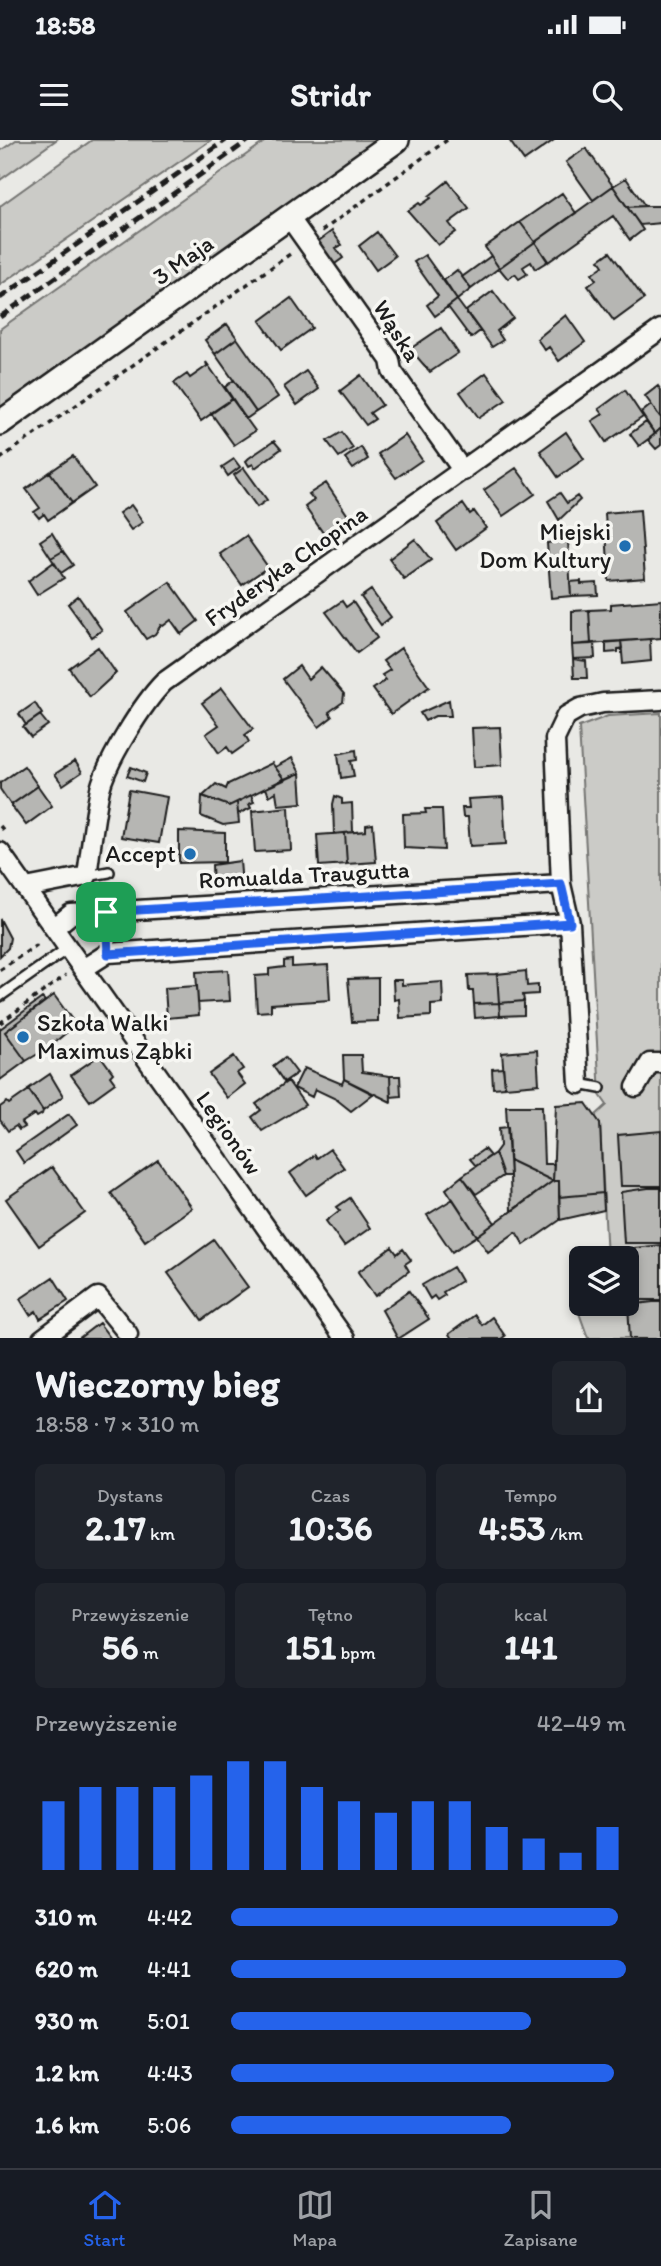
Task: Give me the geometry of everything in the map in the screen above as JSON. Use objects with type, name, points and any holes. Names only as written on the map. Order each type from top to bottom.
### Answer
[{"type":"street","name":"3 Maja","points":[[0,423],[397,140]]},
{"type":"street","name":"Wąska","points":[[289,217],[390,360],[392,371],[463,471]]},
{"type":"street","name":"Fryderyka Chopina","points":[[87,876],[103,780],[164,681],[661,329]]},
{"type":"street","points":[[579,1084],[570,923],[561,884],[555,752],[559,728],[566,716],[592,705],[661,700]]},
{"type":"street","name":"Legionów","points":[[0,852],[26,888],[49,933],[68,948],[76,971],[344,1338]]},
{"type":"street","points":[[26,888],[87,876]]},
{"type":"street","name":"Romualda Traugutta","points":[[49,933],[71,914],[561,884]]},
{"type":"street","points":[[76,971],[108,954],[570,923]]},
{"type":"street","points":[[636,1087],[650,1063],[661,1063]]},
{"type":"street","points":[[43,1338],[96,1294],[128,1334]]},
{"type":"lane","points":[[87,876],[109,872]]},
{"type":"lane","points":[[0,996],[68,948]]},
{"type":"lane","points":[[579,1084],[600,1088]]},
{"type":"path","points":[[0,458],[447,140]]},
{"type":"path","points":[[0,970],[49,933]]},
{"type":"path","points":[[0,1023],[76,971]]},
{"type":"shaded area","points":[[16,140],[56,140],[0,180],[0,151]]},
{"type":"shaded area","points":[[92,140],[211,140],[0,285],[0,206]]},
{"type":"shaded area","points":[[267,140],[376,140],[0,408],[0,329]]},
{"type":"shaded area","points":[[661,713],[661,1338],[588,1338],[580,1316],[639,1316],[639,1246],[606,1246],[600,1124],[595,1116],[607,1105],[600,1095],[579,727],[608,716]]},
{"type":"building","points":[[509,140],[554,140],[524,161]]},
{"type":"building","points":[[586,148],[613,186],[593,200],[566,162]]},
{"type":"building","points":[[626,178],[645,206],[627,207],[613,186]]},
{"type":"building","points":[[448,181],[469,208],[449,223],[456,232],[438,245],[408,211],[431,198],[429,196]]},
{"type":"building","points":[[613,186],[643,230],[630,240],[613,216],[548,262],[535,242]]},
{"type":"building","points":[[562,193],[576,213],[535,242],[520,222]]},
{"type":"building","points":[[661,206],[661,223],[640,225],[627,207]]},
{"type":"building","points":[[520,222],[535,242],[499,268],[485,247]]},
{"type":"building","points":[[332,231],[342,245],[336,248],[343,258],[332,266],[316,243]]},
{"type":"building","points":[[377,232],[395,256],[376,270],[359,246]]},
{"type":"building","points":[[535,242],[548,261],[535,269],[531,262],[523,267],[527,274],[519,279],[515,274],[508,279],[499,268]]},
{"type":"building","points":[[610,252],[644,299],[614,321],[588,286],[596,280],[592,274],[603,266],[599,260]]},
{"type":"building","points":[[425,255],[457,300],[435,316],[427,305],[438,296],[414,262]]},
{"type":"building","points":[[491,256],[499,268],[471,289],[462,277]]},
{"type":"building","points":[[457,270],[471,289],[457,300],[444,280]]},
{"type":"building","points":[[493,291],[513,318],[497,331],[503,340],[492,347],[466,311]]},
{"type":"building","points":[[291,298],[312,328],[281,350],[260,321]]},
{"type":"building","points":[[457,300],[480,331],[471,338],[448,307]]},
{"type":"building","points":[[566,315],[585,342],[559,361],[549,347],[545,350],[537,339]]},
{"type":"building","points":[[227,324],[237,338],[215,354],[205,340]]},
{"type":"building","points":[[441,328],[458,353],[430,372],[410,349]]},
{"type":"building","points":[[237,338],[278,397],[256,412],[215,354]]},
{"type":"building","points":[[206,362],[232,399],[201,421],[174,383],[187,374],[190,378],[207,366]]},
{"type":"building","points":[[306,371],[319,389],[297,405],[284,387]]},
{"type":"building","points":[[486,373],[506,400],[479,418],[460,392]]},
{"type":"building","points":[[361,375],[382,405],[370,413],[375,419],[366,425],[340,391]]},
{"type":"building","points":[[234,380],[256,412],[246,419],[225,387]]},
{"type":"building","points":[[658,386],[661,390],[661,418],[645,396]]},
{"type":"building","points":[[625,390],[643,417],[606,442],[592,421],[603,414],[599,409]]},
{"type":"building","points":[[232,399],[255,431],[234,445],[211,413]]},
{"type":"building","points":[[651,405],[661,418],[661,428],[655,434],[641,413]]},
{"type":"building","points":[[646,422],[655,434],[639,446],[630,434]]},
{"type":"building","points":[[661,428],[661,445],[656,449],[648,440]]},
{"type":"building","points":[[342,432],[353,448],[339,457],[327,441]]},
{"type":"building","points":[[566,432],[584,459],[558,477],[540,451]]},
{"type":"building","points":[[405,435],[422,460],[396,478],[378,454]]},
{"type":"building","points":[[274,441],[281,449],[255,468],[253,464],[249,466],[246,461],[249,458]]},
{"type":"building","points":[[361,447],[368,459],[353,469],[345,458]]},
{"type":"building","points":[[73,456],[95,487],[72,503],[50,472]]},
{"type":"building","points":[[234,459],[240,467],[228,476],[222,467]]},
{"type":"building","points":[[244,468],[267,500],[257,507],[234,475]]},
{"type":"building","points":[[516,468],[535,494],[503,516],[484,490]]},
{"type":"building","points":[[50,472],[72,503],[48,520],[44,514],[39,518],[34,512],[40,508],[26,489]]},
{"type":"building","points":[[326,483],[353,523],[328,540],[305,507],[314,500],[309,494]]},
{"type":"building","points":[[560,493],[567,503],[577,496],[580,500],[559,520],[548,501]]},
{"type":"building","points":[[463,504],[470,514],[474,511],[486,528],[456,550],[437,523]]},
{"type":"building","points":[[131,505],[143,522],[131,530],[119,513]]},
{"type":"building","name":"Miejski Dom Kultury","points":[[640,510],[645,578],[609,581],[605,513]]},
{"type":"building","points":[[52,533],[63,551],[51,558],[40,541]]},
{"type":"building","points":[[246,536],[268,567],[242,585],[220,554]]},
{"type":"building","points":[[415,539],[431,560],[404,579],[389,559]]},
{"type":"building","points":[[568,540],[571,596],[551,598],[547,543]]},
{"type":"building","points":[[63,551],[73,565],[61,573],[51,558]]},
{"type":"building","points":[[54,562],[64,578],[37,595],[28,581]]},
{"type":"building","points":[[581,581],[581,584],[597,583],[598,595],[571,596],[570,582]]},
{"type":"building","points":[[170,582],[198,621],[181,634],[171,620],[146,639],[127,612]]},
{"type":"building","points":[[371,590],[391,617],[381,625],[361,597]]},
{"type":"building","points":[[78,596],[102,630],[92,637],[68,604]]},
{"type":"building","points":[[661,600],[661,638],[591,644],[589,610],[611,609],[611,604]]},
{"type":"building","points":[[342,601],[346,607],[353,602],[377,638],[357,653],[326,612]]},
{"type":"building","points":[[589,610],[591,644],[572,645],[572,611]]},
{"type":"building","points":[[650,639],[651,661],[623,664],[621,641]]},
{"type":"building","points":[[621,641],[622,648],[618,649],[618,652],[606,653],[606,642]]},
{"type":"building","points":[[594,643],[595,658],[573,659],[572,645]]},
{"type":"building","points":[[98,647],[116,673],[90,697],[69,668]]},
{"type":"building","points":[[401,648],[429,687],[391,714],[373,689],[386,680],[382,675],[390,670],[383,661]]},
{"type":"building","points":[[573,659],[586,661],[587,678],[574,678]]},
{"type":"building","points":[[299,666],[308,679],[321,667],[344,694],[343,702],[329,712],[332,717],[319,727],[283,679]]},
{"type":"building","points":[[222,688],[253,729],[245,735],[249,742],[232,754],[227,747],[219,753],[206,734],[219,725],[202,703]]},
{"type":"building","points":[[449,700],[451,716],[435,716],[425,721],[420,713]]},
{"type":"building","points":[[35,703],[42,714],[26,725],[19,714]]},
{"type":"building","points":[[40,715],[48,725],[31,737],[23,727]]},
{"type":"building","points":[[500,727],[502,765],[474,767],[472,728]]},
{"type":"building","points":[[356,750],[357,760],[351,761],[354,776],[341,778],[338,754]]},
{"type":"building","points":[[292,758],[300,773],[284,779],[275,767]]},
{"type":"building","points":[[75,761],[82,772],[63,785],[55,774]]},
{"type":"building","points":[[272,763],[284,779],[229,806],[203,796],[216,784],[226,789],[228,784]]},
{"type":"building","points":[[24,766],[38,786],[11,805],[0,789],[0,783]]},
{"type":"building","points":[[131,767],[146,773],[143,782],[127,776]]},
{"type":"building","points":[[300,773],[302,803],[278,805],[276,792],[269,796],[266,788]]},
{"type":"building","points":[[38,786],[52,806],[26,825],[11,805]]},
{"type":"building","points":[[129,790],[167,797],[159,843],[121,837]]},
{"type":"building","points":[[251,795],[254,802],[249,804],[251,808],[238,814],[237,802]]},
{"type":"building","points":[[202,796],[229,806],[237,802],[239,823],[223,825],[201,816]]},
{"type":"building","points":[[335,796],[342,799],[342,804],[352,803],[353,832],[334,834]]},
{"type":"building","points":[[503,797],[506,844],[470,846],[468,817],[463,817],[462,808],[469,808],[468,799]]},
{"type":"building","points":[[289,807],[291,850],[255,852],[252,811]]},
{"type":"building","points":[[425,809],[442,809],[444,850],[404,848],[403,814],[426,813]]},
{"type":"building","points":[[373,824],[376,862],[347,864],[345,833],[366,831],[366,825]]},
{"type":"building","points":[[179,831],[225,833],[225,862],[179,863]]},
{"type":"building","points":[[345,833],[347,864],[319,866],[317,835]]},
{"type":"building","points":[[240,861],[242,885],[213,887],[212,865]]},
{"type":"building","points":[[0,919],[10,938],[8,948],[0,956]]},
{"type":"building","points":[[292,960],[292,967],[328,965],[330,1000],[271,1004],[271,1011],[257,1012],[255,976],[269,975],[269,969],[284,967],[284,961]]},
{"type":"building","points":[[228,970],[230,1001],[198,1003],[196,972]]},
{"type":"building","points":[[526,971],[527,986],[538,985],[538,994],[523,995],[524,1001],[499,1003],[497,974]]},
{"type":"building","points":[[497,974],[499,1003],[474,1004],[473,991],[469,991],[468,975]]},
{"type":"building","points":[[378,978],[378,1021],[352,1022],[348,979]]},
{"type":"building","points":[[393,980],[402,980],[402,985],[442,982],[443,1004],[431,1005],[431,1016],[400,1018],[399,999],[394,1000]]},
{"type":"building","points":[[197,986],[199,1015],[167,1018],[165,988]]},
{"type":"building","points":[[54,995],[73,1021],[64,1028],[67,1032],[26,1061],[5,1032]]},
{"type":"building","points":[[42,998],[45,1001],[5,1032],[26,1061],[0,1080],[0,1029]]},
{"type":"building","points":[[524,1001],[524,1015],[500,1016],[499,1003]]},
{"type":"building","points":[[499,1003],[500,1016],[475,1018],[474,1004]]},
{"type":"building","points":[[537,1050],[539,1084],[505,1087],[502,1053]]},
{"type":"building","points":[[100,1055],[113,1073],[110,1076],[115,1083],[90,1101],[71,1075]]},
{"type":"building","points":[[343,1055],[361,1055],[362,1072],[390,1076],[391,1102],[344,1079]]},
{"type":"building","points":[[234,1056],[243,1069],[237,1073],[245,1084],[227,1098],[209,1074]]},
{"type":"building","points":[[285,1057],[297,1073],[284,1082],[273,1066]]},
{"type":"building","points":[[304,1068],[342,1084],[344,1079],[373,1094],[351,1111],[336,1099],[315,1089],[312,1097],[294,1088]]},
{"type":"building","points":[[503,1068],[505,1087],[493,1088],[492,1069]]},
{"type":"building","points":[[50,1074],[63,1096],[43,1111],[28,1089]]},
{"type":"building","points":[[390,1076],[400,1076],[401,1096],[391,1097]]},
{"type":"building","points":[[288,1081],[305,1105],[262,1131],[252,1117],[261,1110],[256,1104]]},
{"type":"building","points":[[29,1090],[43,1111],[42,1114],[37,1117],[35,1114],[21,1123],[24,1127],[19,1130],[16,1126],[8,1131],[0,1120],[0,1107]]},
{"type":"building","points":[[586,1103],[600,1123],[603,1193],[559,1197],[559,1181],[553,1181],[556,1105]]},
{"type":"building","points":[[506,1106],[542,1106],[544,1164],[554,1164],[553,1181],[509,1160]]},
{"type":"building","points":[[69,1114],[77,1125],[24,1163],[16,1151]]},
{"type":"building","points":[[508,1127],[510,1176],[503,1176],[495,1153],[500,1146],[499,1128]]},
{"type":"building","points":[[661,1131],[661,1186],[621,1186],[618,1135]]},
{"type":"building","points":[[330,1149],[344,1168],[306,1195],[290,1173],[315,1155],[317,1158]]},
{"type":"building","points":[[484,1149],[490,1156],[476,1166],[470,1159]]},
{"type":"building","points":[[495,1153],[503,1176],[476,1194],[462,1176]]},
{"type":"building","points":[[158,1160],[192,1208],[145,1241],[111,1193]]},
{"type":"building","points":[[509,1160],[553,1181],[511,1212],[510,1176]]},
{"type":"building","points":[[52,1167],[85,1213],[39,1246],[6,1199]]},
{"type":"building","points":[[462,1176],[495,1223],[477,1236],[446,1189]]},
{"type":"building","points":[[553,1181],[559,1181],[560,1220],[524,1245],[516,1232],[488,1252],[477,1236]]},
{"type":"building","points":[[661,1188],[661,1243],[624,1243],[621,1192]]},
{"type":"building","points":[[603,1193],[604,1210],[560,1220],[559,1197]]},
{"type":"building","points":[[350,1198],[370,1228],[344,1246],[326,1221],[340,1210],[337,1207]]},
{"type":"building","points":[[453,1199],[477,1236],[452,1252],[427,1215]]},
{"type":"building","points":[[214,1240],[248,1287],[202,1320],[168,1273]]},
{"type":"building","points":[[661,1245],[661,1300],[639,1300],[639,1247]]},
{"type":"building","points":[[392,1247],[397,1254],[403,1249],[411,1260],[405,1264],[409,1271],[375,1296],[358,1272]]},
{"type":"building","points":[[453,1267],[461,1281],[443,1292],[445,1295],[437,1300],[434,1296],[430,1299],[422,1285]]},
{"type":"building","points":[[53,1277],[68,1301],[40,1319],[36,1311],[30,1315],[20,1299]]},
{"type":"building","points":[[409,1291],[429,1319],[397,1338],[382,1310]]},
{"type":"building","points":[[661,1302],[661,1338],[630,1338],[629,1316],[639,1316],[639,1304]]},
{"type":"building","points":[[475,1315],[482,1325],[492,1317],[505,1336],[451,1338],[449,1334]]},
{"type":"building","points":[[99,1323],[110,1338],[79,1338]]},
{"type":"railway","points":[[0,298],[226,140]]},
{"type":"railway","points":[[0,317],[249,140]]},
{"type":"place","name":"Miejski Dom Kultury","points":[[625,546]]},
{"type":"place","name":"Accept","points":[[190,854]]},
{"type":"place","name":"Szkoła Walki Maximus Ząbki","points":[[23,1037]]},
{"type":"route","points":[[561,884],[570,923],[108,954],[106,912],[561,884]]}]
